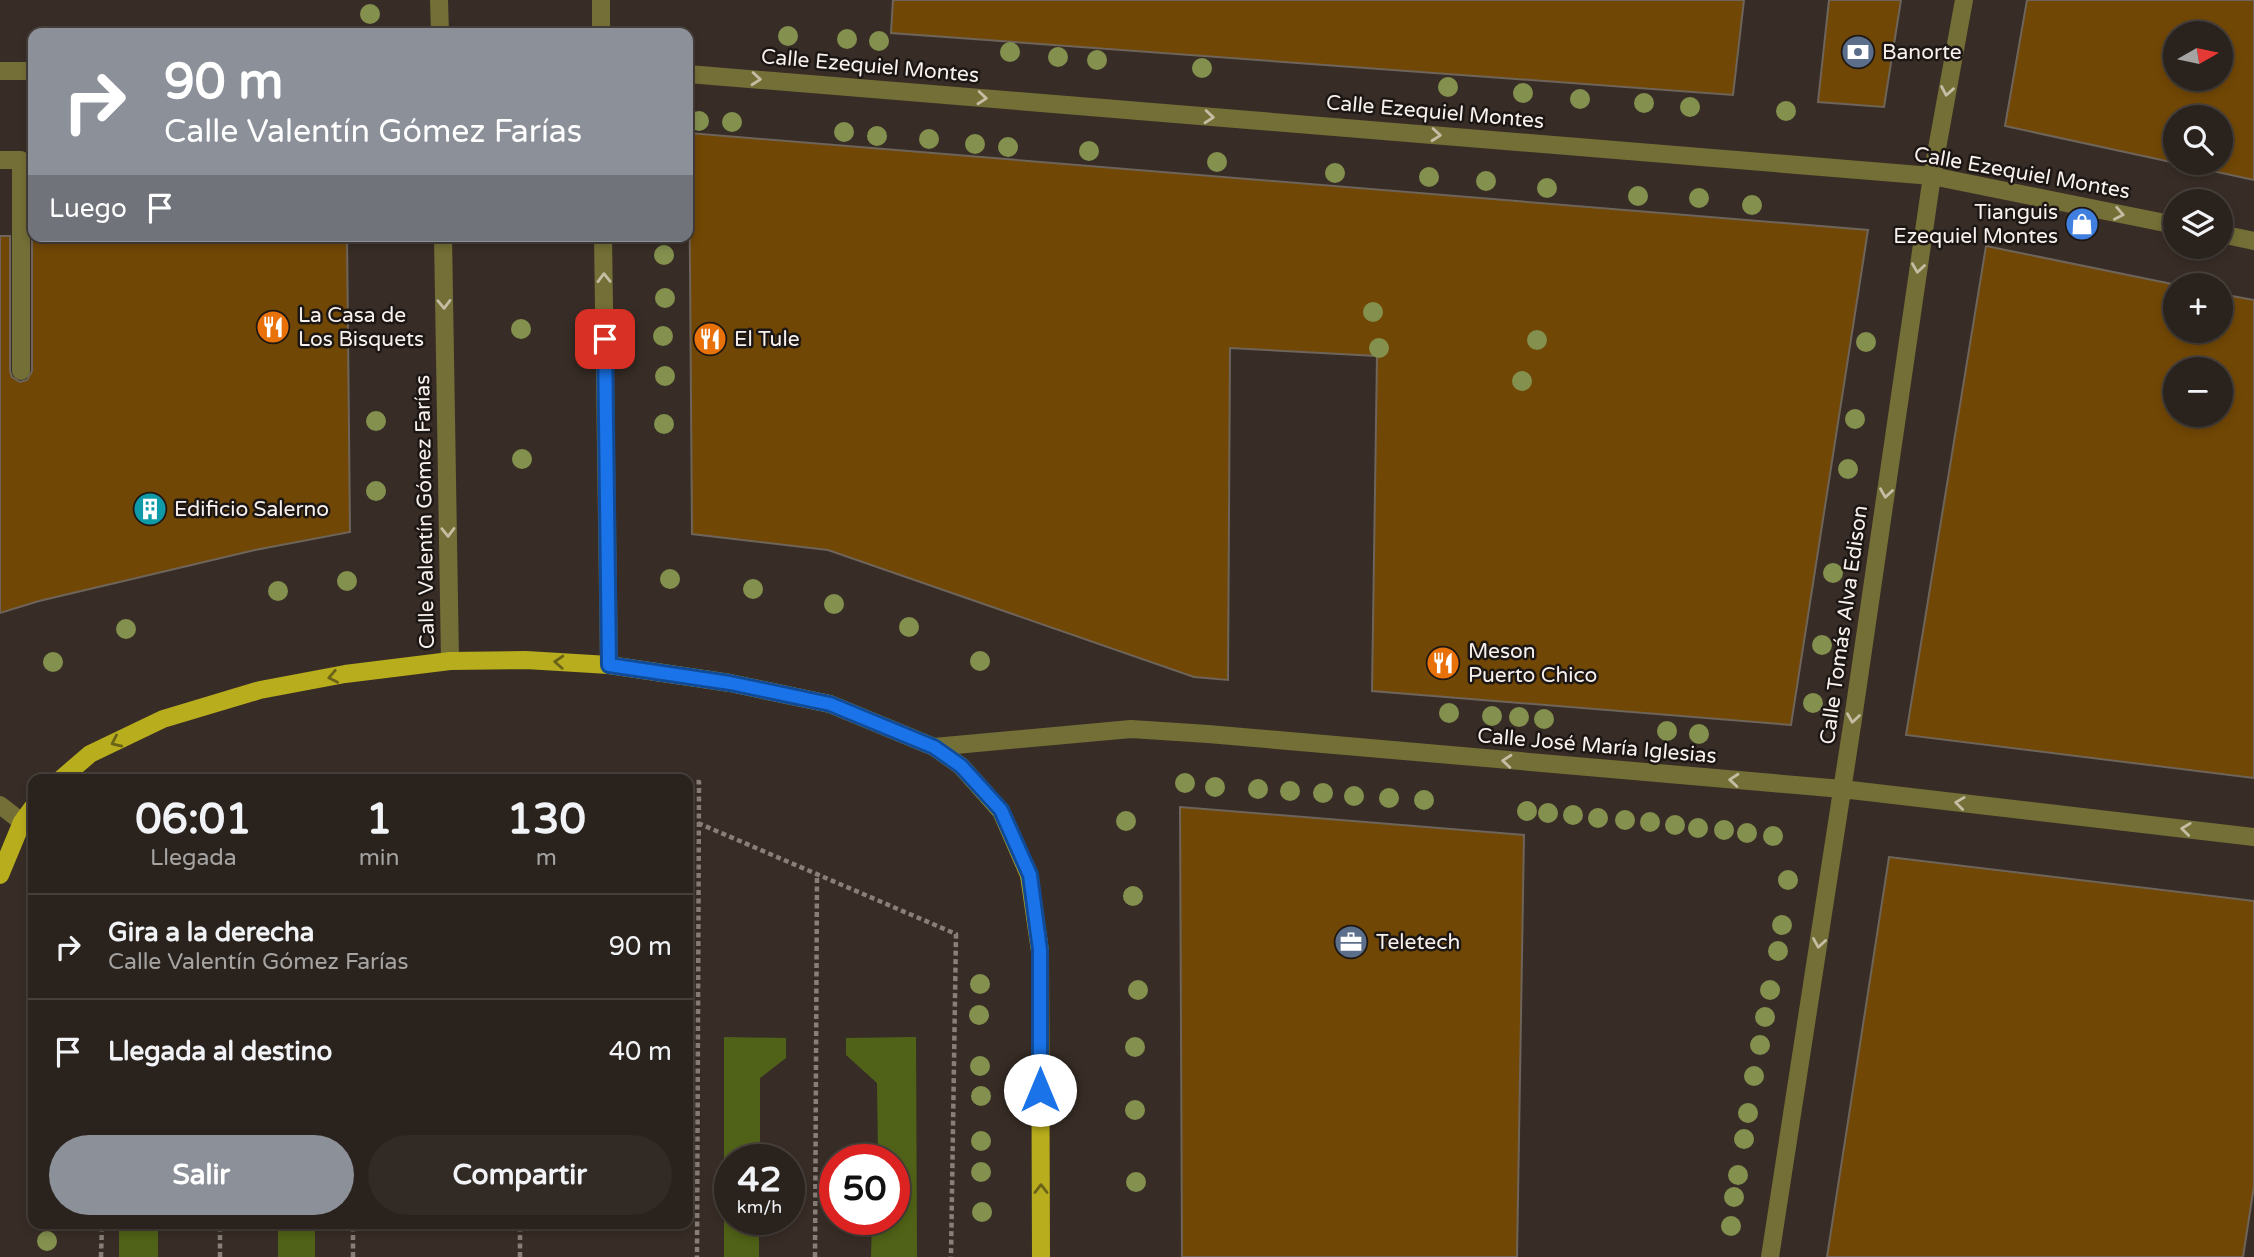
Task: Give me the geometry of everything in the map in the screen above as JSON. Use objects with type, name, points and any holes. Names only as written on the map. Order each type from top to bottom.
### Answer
[{"type":"main road","points":[[67,774],[90,754],[163,719],[260,690],[345,674],[450,661],[526,660],[609,665],[730,683],[830,704],[934,747],[961,766],[1001,810],[1030,875],[1040,950],[1041,1257]]},
{"type":"main road","points":[[0,875],[28,814]]},
{"type":"street","points":[[439,0],[440,28]]},
{"type":"street","points":[[601,0],[601,28]]},
{"type":"street","name":"Calle Tomás Alva Edison","points":[[1770,1257],[1932,176],[1964,0]]},
{"type":"street","points":[[0,71],[28,71]]},
{"type":"street","name":"Calle Ezequiel Montes","points":[[693,74],[1932,176],[2163,223]]},
{"type":"street","points":[[0,160],[21,160],[21,371]]},
{"type":"street","points":[[2233,237],[2254,241]]},
{"type":"street","name":"Calle Valentín Gómez Farías","points":[[443,242],[450,661]]},
{"type":"street","points":[[604,242],[609,665]]},
{"type":"street","name":"Calle José María Iglesias","points":[[934,747],[1131,729],[1208,734],[1842,789],[2254,836]]},
{"type":"street","points":[[0,805],[22,822]]},
{"type":"path","points":[[693,782],[699,782],[697,1257]]},
{"type":"path","points":[[698,823],[956,934],[951,1257]]},
{"type":"path","points":[[815,1257],[817,874]]},
{"type":"path","points":[[102,1229],[102,1257]]},
{"type":"path","points":[[220,1229],[220,1257]]},
{"type":"path","points":[[353,1257],[354,1229]]},
{"type":"path","points":[[520,1229],[520,1257]]},
{"type":"green space","points":[[724,1037],[786,1038],[786,1058],[760,1078],[760,1144],[724,1144]]},
{"type":"green space","points":[[916,1037],[917,1257],[871,1257],[872,1235],[910,1235],[910,1144],[878,1144],[877,1083],[846,1055],[846,1038]]},
{"type":"green space","points":[[119,1229],[158,1229],[158,1257],[119,1257]]},
{"type":"green space","points":[[278,1229],[315,1229],[315,1257],[278,1257]]},
{"type":"green space","points":[[724,1235],[759,1235],[759,1257],[724,1257]]},
{"type":"building","points":[[893,0],[1744,0],[1733,95],[891,33]]},
{"type":"building","name":"Banorte","points":[[1829,0],[1901,0],[1884,107],[1818,102]]},
{"type":"building","points":[[2027,0],[2254,0],[2254,180],[2231,175],[2233,105],[2163,105],[2163,160],[2005,126]]},
{"type":"building","points":[[693,133],[1868,230],[1791,725],[1372,691],[1377,356],[1230,348],[1228,680],[1194,677],[828,550],[692,534],[690,242],[693,242]]},
{"type":"building","points":[[0,236],[10,236],[10,371],[12,377],[20,382],[27,380],[32,371],[32,242],[347,242],[350,532],[255,550],[39,601],[0,613]]},
{"type":"building","points":[[1986,246],[2163,282],[2163,343],[2233,343],[2233,296],[2254,300],[2254,778],[1906,735]]},
{"type":"building","name":"Teletech","points":[[1180,807],[1524,835],[1517,1257],[1182,1257]]},
{"type":"building","points":[[1889,857],[2254,901],[2254,1186],[2243,1257],[1827,1257]]},
{"type":"place","name":"Banorte","points":[[1858,52]]},
{"type":"place","name":"Tianguis Ezequiel Montes","points":[[2082,224]]},
{"type":"place","name":"La Casa de Los Bisquets","points":[[273,327]]},
{"type":"place","name":"El Tule","points":[[710,339]]},
{"type":"place","name":"Edificio Salerno","points":[[150,509]]},
{"type":"place","name":"Meson Puerto Chico","points":[[1443,663]]},
{"type":"place","name":"Teletech","points":[[1351,942]]},
{"type":"route","points":[[605,339],[609,665],[730,683],[830,704],[934,747],[961,766],[1001,810],[1030,875],[1040,950],[1040,1090]]}]
